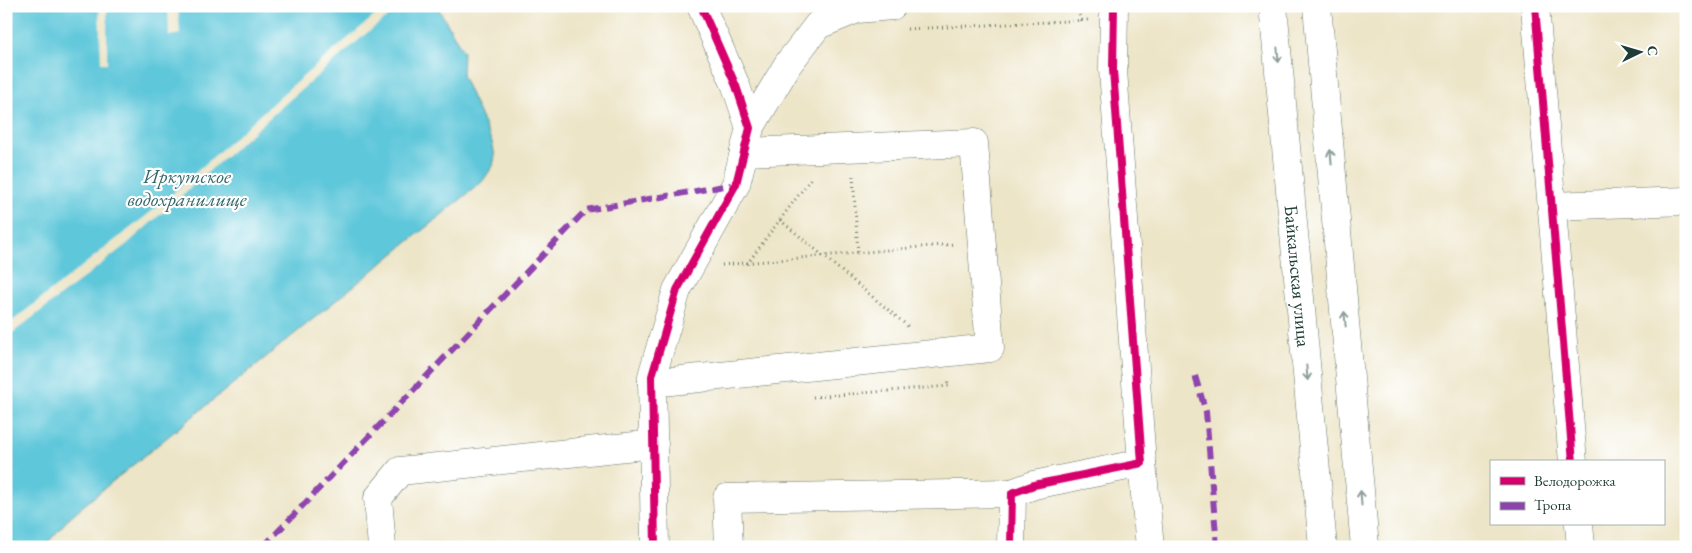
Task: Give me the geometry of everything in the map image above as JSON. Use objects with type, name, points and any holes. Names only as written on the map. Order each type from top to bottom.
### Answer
[{"type":"street","points":[[701,6],[736,86],[747,140]]},
{"type":"street","name":"Байкальская улица","points":[[1273,6],[1323,547]]},
{"type":"street","points":[[1317,6],[1365,547]]},
{"type":"street","points":[[1535,6],[1573,460]]},
{"type":"street","points":[[656,547],[652,376],[677,290],[736,184],[747,140],[788,64],[818,25],[858,9],[895,18]]},
{"type":"street","points":[[1114,13],[1113,70],[1150,547]]},
{"type":"street","points":[[652,383],[990,348],[974,143],[843,148],[747,140]]},
{"type":"street","points":[[1552,206],[1686,201]]},
{"type":"street","points":[[382,547],[378,498],[400,471],[654,444]]},
{"type":"street","points":[[729,547],[727,498],[1012,493],[1034,485],[1142,463]]},
{"type":"street","points":[[1011,547],[1012,493]]},
{"type":"street","points":[[1579,526],[1580,547]]},
{"type":"path","points":[[1075,6],[1082,20]]},
{"type":"path","points":[[895,18],[1082,20],[1114,13]]},
{"type":"path","points":[[746,264],[780,220],[843,148]]},
{"type":"path","points":[[843,148],[858,254]]},
{"type":"path","points":[[780,220],[941,353]]},
{"type":"path","points":[[701,246],[723,267],[982,242]]},
{"type":"water","name":"Иркутское водохранилище","points":[[6,6],[437,6],[463,51],[462,75],[492,142],[495,156],[493,166],[482,182],[71,516],[44,547],[6,547]]},
{"type":"pier","points":[[99,6],[107,6],[107,63],[101,63]]},
{"type":"pier","points":[[168,6],[178,6],[180,34],[169,36]]},
{"type":"pier","points":[[386,6],[402,6],[368,32],[287,102],[127,244],[6,338],[6,326],[161,204],[286,91]]},
{"type":"marked path","points":[[263,547],[586,210],[736,184]]},
{"type":"marked path","points":[[1195,376],[1206,412],[1217,547]]},
{"type":"cycle path","points":[[655,547],[652,376],[677,290],[736,184],[750,128],[736,86],[701,6]]},
{"type":"cycle path","points":[[1011,547],[1012,493],[1034,485],[1142,463],[1113,70],[1114,6]]},
{"type":"cycle path","points":[[1535,6],[1573,460]]}]
